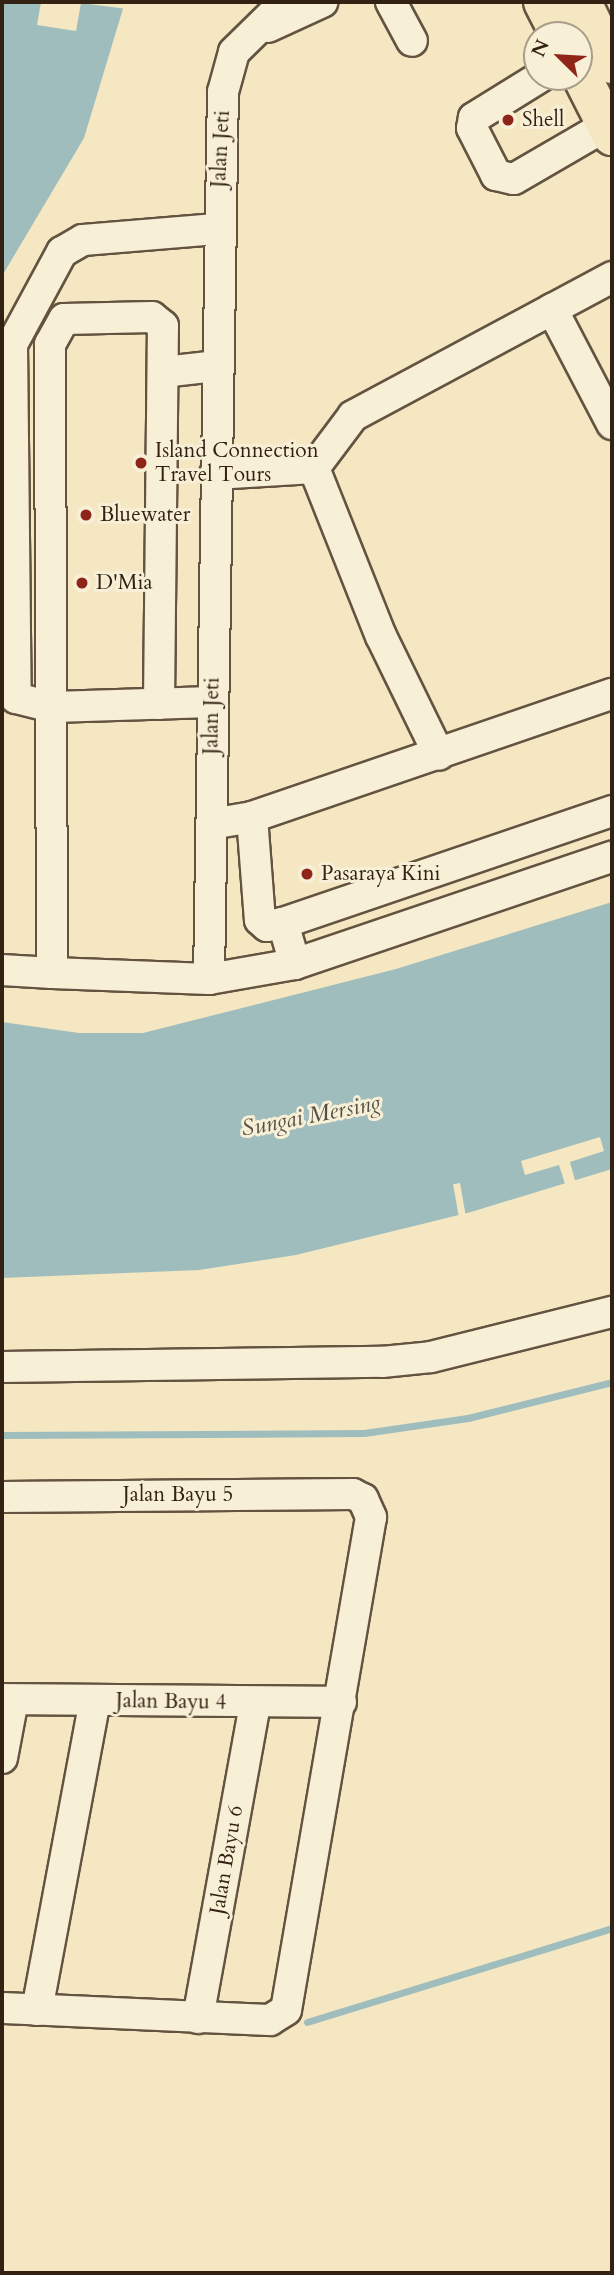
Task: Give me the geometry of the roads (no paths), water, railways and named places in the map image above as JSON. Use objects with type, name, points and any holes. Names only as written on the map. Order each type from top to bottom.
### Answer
[{"type":"highway","points":[[543,2],[553,21]]},
{"type":"highway","points":[[582,2],[612,64]]},
{"type":"highway","points":[[589,91],[610,131]]},
{"type":"street","name":"Jalan Jeti","points":[[209,979],[217,229],[223,92],[234,52],[285,2]]},
{"type":"street","points":[[247,37],[322,2]]},
{"type":"street","points":[[391,2],[412,41]]},
{"type":"street","points":[[523,88],[474,118],[472,128],[496,175],[513,179],[610,131]]},
{"type":"street","points":[[212,702],[53,707],[23,703],[11,689],[7,353],[55,263],[83,240],[217,229]]},
{"type":"street","points":[[215,474],[314,468],[353,416],[612,277]]},
{"type":"street","points":[[552,309],[612,424]]},
{"type":"street","points":[[51,973],[53,330],[64,319],[152,317],[163,326],[159,704]]},
{"type":"street","points":[[164,372],[216,366]]},
{"type":"street","points":[[314,468],[381,636],[439,755]]},
{"type":"street","points":[[211,824],[252,817],[612,694]]},
{"type":"street","points":[[252,817],[260,920],[267,926],[283,923],[612,811]]},
{"type":"street","points":[[2,971],[209,979],[295,964],[612,858]]},
{"type":"street","points":[[283,923],[295,964]]},
{"type":"street","points":[[2,1367],[407,1359],[612,1312]]},
{"type":"street","name":"Jalan Bayu 5","points":[[2,1497],[353,1494],[363,1499],[371,1517],[341,1702]]},
{"type":"street","points":[[2,1758],[7,1699]]},
{"type":"street","name":"Jalan Bayu 4","points":[[7,1699],[341,1702]]},
{"type":"street","points":[[37,2010],[95,1701]]},
{"type":"street","points":[[2,2008],[198,2018],[279,2017],[286,2010],[341,1702]]},
{"type":"street","name":"Jalan Bayu 6","points":[[198,2018],[255,1703]]},
{"type":"water","points":[[2,2],[125,2],[84,138],[2,276]]},
{"type":"water","name":"Sungai Mersing","points":[[612,902],[612,1169],[471,1212],[296,1255],[199,1270],[2,1278],[2,1022],[79,1033],[143,1033],[396,969]]},
{"type":"waterway","points":[[2,1435],[364,1433],[468,1418],[612,1382]]},
{"type":"waterway","points":[[307,2022],[612,1928]]},
{"type":"place","name":"Shell","points":[[508,120]]},
{"type":"place","name":"Island Connection Travel Tours","points":[[141,463]]},
{"type":"place","name":"Bluewater","points":[[86,515]]},
{"type":"place","name":"D'Mia","points":[[82,583]]},
{"type":"place","name":"Pasaraya Kini","points":[[307,874]]}]
